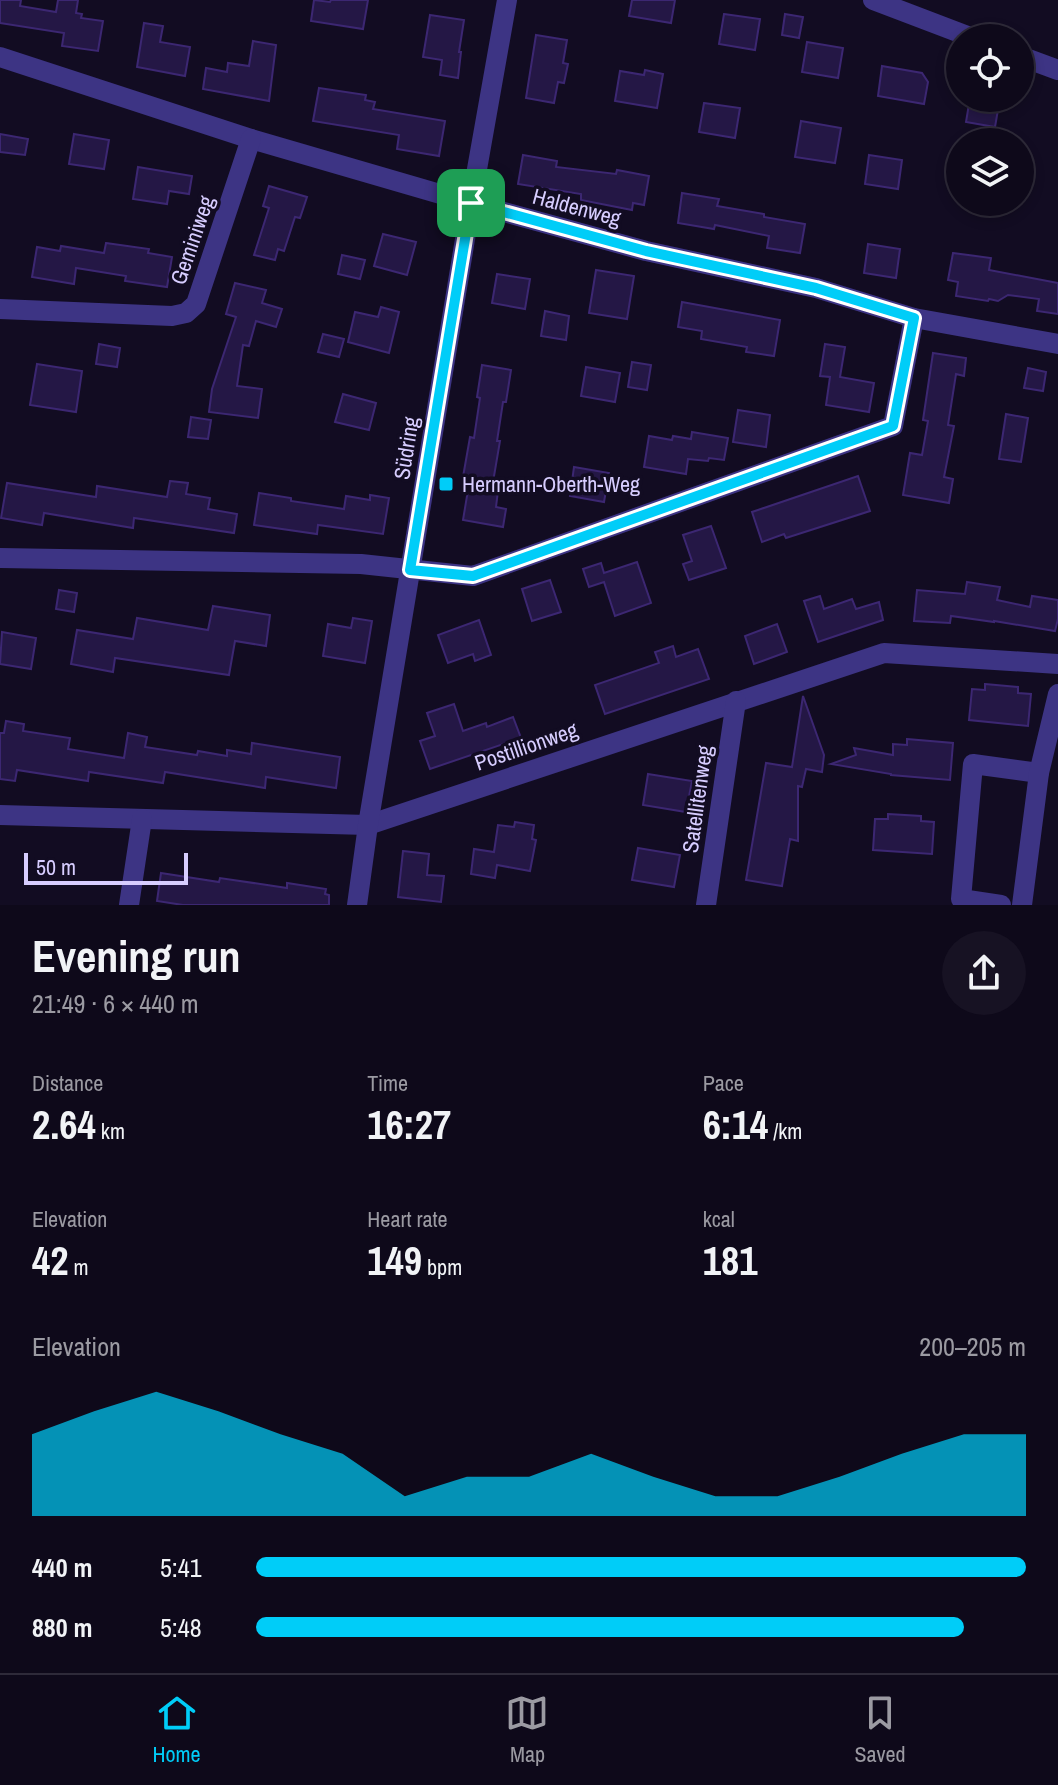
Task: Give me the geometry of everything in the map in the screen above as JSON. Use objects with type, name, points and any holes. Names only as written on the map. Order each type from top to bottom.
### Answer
[{"type":"street","name":"Südring","points":[[357,905],[410,570],[507,0]]},
{"type":"street","points":[[873,0],[946,28]]},
{"type":"street","name":"Haldenweg","points":[[0,57],[251,139],[646,251],[816,288],[914,318],[1058,344]]},
{"type":"street","points":[[1034,61],[1058,70]]},
{"type":"street","name":"Geminiweg","points":[[0,309],[172,316],[186,313],[196,304],[251,139]]},
{"type":"street","points":[[0,558],[361,564],[473,576],[893,426],[914,318]]},
{"type":"street","name":"Postillionweg","points":[[0,815],[368,825],[884,653],[1058,664]]},
{"type":"street","points":[[1022,905],[1039,773],[1058,694]]},
{"type":"street","name":"Satellitenweg","points":[[706,905],[736,701]]},
{"type":"street","points":[[1001,905],[961,899],[973,764],[1039,773]]},
{"type":"street","points":[[129,905],[142,819]]},
{"type":"building","points":[[0,0],[21,0],[20,6],[56,12],[58,0],[78,0],[76,13],[82,14],[81,18],[103,21],[98,51],[62,46],[64,33],[0,23]]},
{"type":"building","points":[[314,0],[368,0],[363,29],[311,21]]},
{"type":"building","points":[[632,0],[675,0],[671,23],[629,16]]},
{"type":"building","points":[[724,14],[760,19],[755,50],[719,44]]},
{"type":"building","points":[[785,14],[803,17],[799,38],[782,35]]},
{"type":"building","points":[[430,15],[464,20],[458,78],[440,75],[442,60],[423,57]]},
{"type":"building","points":[[144,23],[163,26],[160,42],[190,47],[185,76],[137,67]]},
{"type":"building","points":[[536,35],[567,40],[563,63],[568,64],[564,83],[558,82],[554,103],[526,98]]},
{"type":"building","points":[[253,41],[276,45],[269,101],[203,89],[206,68],[227,72],[228,63],[249,66]]},
{"type":"building","points":[[807,42],[843,48],[838,78],[802,72]]},
{"type":"building","points":[[882,66],[922,73],[928,82],[924,104],[878,96]]},
{"type":"building","points":[[645,70],[663,74],[657,108],[615,101],[620,71],[644,75]]},
{"type":"building","points":[[319,88],[366,95],[365,100],[375,102],[373,109],[445,121],[439,156],[397,149],[399,135],[313,121]]},
{"type":"building","points":[[704,103],[740,108],[735,138],[699,132]]},
{"type":"building","points":[[968,112],[998,112],[995,127],[966,122]]},
{"type":"building","points":[[801,121],[841,128],[835,163],[795,157]]},
{"type":"building","points":[[0,134],[28,139],[25,155],[0,152]]},
{"type":"building","points":[[74,134],[109,140],[104,169],[69,164]]},
{"type":"building","points":[[523,155],[557,161],[556,167],[616,174],[617,170],[649,176],[644,205],[633,203],[632,210],[581,200],[581,194],[518,184]]},
{"type":"building","points":[[869,155],[902,160],[898,189],[865,184]]},
{"type":"building","points":[[138,167],[192,176],[189,194],[169,191],[167,204],[133,199]]},
{"type":"building","points":[[269,186],[307,197],[300,218],[295,217],[284,251],[278,249],[275,260],[254,255],[269,208],[263,206]]},
{"type":"building","points":[[682,193],[719,199],[717,206],[805,224],[800,253],[767,248],[769,236],[715,225],[714,229],[678,223]]},
{"type":"building","points":[[383,234],[416,242],[407,275],[374,266]]},
{"type":"building","points":[[106,243],[149,249],[148,253],[172,257],[167,287],[125,281],[126,276],[76,268],[74,284],[32,277],[37,247],[60,251],[61,246],[104,253]]},
{"type":"building","points":[[868,244],[900,249],[896,278],[864,273]]},
{"type":"building","points":[[953,253],[991,258],[989,270],[1058,283],[1058,314],[1037,311],[1039,299],[1008,295],[998,301],[988,301],[956,296],[958,282],[948,280]]},
{"type":"building","points":[[342,255],[365,260],[360,279],[338,274]]},
{"type":"building","points":[[596,270],[634,276],[627,319],[589,313]]},
{"type":"building","points":[[497,274],[530,279],[525,309],[492,303]]},
{"type":"building","points":[[235,283],[266,290],[262,303],[282,309],[276,327],[256,321],[249,346],[243,345],[237,386],[262,389],[258,418],[209,412],[212,389],[236,317],[226,314]]},
{"type":"building","points":[[682,302],[780,320],[774,356],[746,352],[747,347],[701,339],[702,331],[678,327]]},
{"type":"building","points":[[381,307],[399,312],[389,353],[348,342],[355,312],[378,317]]},
{"type":"building","points":[[545,311],[569,316],[566,340],[541,336]]},
{"type":"building","points":[[323,334],[344,339],[339,357],[318,352]]},
{"type":"building","points":[[99,344],[120,348],[117,367],[96,364]]},
{"type":"building","points":[[825,344],[845,347],[840,377],[874,383],[869,412],[826,405],[830,377],[820,376]]},
{"type":"building","points":[[933,353],[966,358],[964,376],[956,374],[948,425],[954,426],[944,477],[953,479],[949,503],[903,495],[910,453],[922,455],[928,421],[923,420]]},
{"type":"building","points":[[632,362],[651,365],[647,390],[628,387]]},
{"type":"building","points":[[37,364],[82,371],[76,412],[30,405]]},
{"type":"building","points":[[482,365],[511,370],[506,402],[503,402],[493,482],[499,483],[496,507],[506,509],[503,527],[463,520],[470,478],[463,477],[470,437],[474,438]]},
{"type":"building","points":[[586,367],[620,373],[615,402],[581,396]]},
{"type":"building","points":[[1028,368],[1046,372],[1043,391],[1024,388]]},
{"type":"building","points":[[343,394],[376,403],[369,430],[335,422]]},
{"type":"building","points":[[738,410],[770,415],[766,447],[733,442]]},
{"type":"building","points":[[1006,414],[1028,418],[1021,462],[999,459]]},
{"type":"building","points":[[191,417],[211,420],[208,439],[188,437]]},
{"type":"building","points":[[692,432],[728,438],[724,460],[688,459],[686,474],[644,467],[649,436],[691,439]]},
{"type":"building","points":[[574,467],[609,473],[604,502],[570,496]]},
{"type":"building","points":[[858,476],[870,511],[786,538],[784,534],[762,542],[752,512]]},
{"type":"building","points":[[170,481],[188,483],[186,494],[210,498],[208,509],[237,514],[234,533],[134,518],[133,528],[44,513],[42,525],[1,518],[7,483],[96,497],[97,486],[167,497]]},
{"type":"building","points":[[259,493],[344,509],[346,496],[370,500],[370,495],[389,498],[383,534],[318,525],[317,534],[254,525]]},
{"type":"building","points":[[711,526],[726,568],[689,580],[683,564],[692,561],[683,535]]},
{"type":"building","points":[[637,562],[651,603],[615,616],[604,582],[589,587],[583,569],[601,563],[604,573]]},
{"type":"building","points":[[550,580],[561,612],[532,621],[522,589]]},
{"type":"building","points":[[967,582],[1000,587],[997,600],[1030,607],[1032,596],[1058,600],[1055,631],[951,616],[950,623],[914,621],[917,590],[965,594]]},
{"type":"building","points":[[59,590],[77,593],[74,612],[56,609]]},
{"type":"building","points":[[820,596],[824,609],[852,599],[856,609],[879,602],[883,620],[818,642],[804,601]]},
{"type":"building","points":[[213,606],[270,615],[266,646],[235,641],[229,675],[115,658],[113,672],[71,664],[77,630],[133,639],[137,618],[208,630]]},
{"type":"building","points":[[353,618],[372,621],[365,663],[323,656],[328,624],[351,628]]},
{"type":"building","points":[[479,620],[491,655],[475,661],[473,654],[448,663],[438,635]]},
{"type":"building","points":[[777,624],[787,652],[754,664],[745,636]]},
{"type":"building","points":[[2,632],[36,638],[31,669],[0,664]]},
{"type":"building","points":[[673,646],[676,657],[698,649],[709,679],[605,714],[595,685],[659,663],[655,652]]},
{"type":"building","points":[[985,684],[1018,687],[1018,693],[1031,694],[1028,726],[969,720],[972,689],[985,690]]},
{"type":"building","points":[[803,696],[824,755],[822,772],[806,769],[802,787],[798,786],[798,841],[790,839],[782,886],[746,880],[766,763],[792,767]]},
{"type":"building","points":[[454,704],[463,731],[486,723],[487,727],[513,717],[521,738],[430,769],[420,741],[435,736],[427,713]]},
{"type":"building","points":[[6,721],[24,724],[23,731],[70,738],[68,749],[124,758],[128,733],[147,737],[145,747],[197,755],[198,751],[227,756],[227,750],[251,754],[252,743],[340,757],[336,788],[266,777],[265,788],[165,772],[163,783],[89,772],[88,781],[17,770],[15,781],[0,779],[0,733],[4,733]]},
{"type":"building","points":[[907,739],[953,743],[950,780],[891,775],[831,764],[856,755],[854,748],[893,755],[893,744],[907,745]]},
{"type":"building","points":[[648,774],[692,781],[686,812],[643,805]]},
{"type":"building","points":[[888,814],[921,816],[921,821],[934,822],[932,854],[873,850],[875,819],[888,819]]},
{"type":"building","points":[[515,822],[534,825],[532,839],[536,840],[530,871],[497,865],[495,878],[471,874],[474,849],[494,852],[498,825],[514,827]]},
{"type":"building","points":[[638,848],[680,855],[674,887],[632,880]]},
{"type":"building","points":[[403,851],[429,854],[427,875],[444,876],[441,902],[398,897]]},
{"type":"building","points":[[161,873],[219,882],[220,878],[287,888],[287,883],[326,889],[329,905],[183,905],[157,901]]},
{"type":"place","name":"Hermann-Oberth-Weg","points":[[446,484]]},
{"type":"route","points":[[471,203],[646,251],[816,288],[914,318],[893,426],[473,576],[410,570],[471,203]]}]
